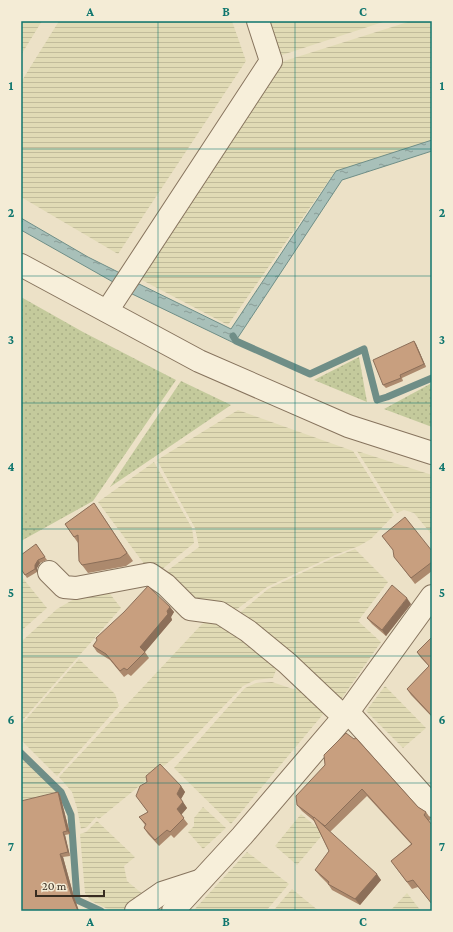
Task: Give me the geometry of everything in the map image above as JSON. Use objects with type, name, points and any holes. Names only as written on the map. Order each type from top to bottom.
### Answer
[{"type":"street","points":[[107,311],[271,61],[258,21]]},
{"type":"street","points":[[21,265],[199,361],[348,426],[432,453]]},
{"type":"street","points":[[49,572],[64,587],[76,588],[150,574],[166,586],[190,609],[220,614],[248,631],[346,715],[432,806]]},
{"type":"street","points":[[173,911],[242,836],[346,715],[432,596]]},
{"type":"street","points":[[136,911],[162,893],[200,881]]},
{"type":"shaded area","points":[[21,21],[42,21],[21,55]]},
{"type":"shaded area","points":[[59,21],[232,21],[246,61],[118,254],[21,197],[21,82]]},
{"type":"shaded area","points":[[268,21],[386,21],[279,56]]},
{"type":"shaded area","points":[[411,21],[432,21],[432,141],[334,173],[228,325],[138,278],[278,63]]},
{"type":"shaded area","points":[[238,410],[353,451],[394,515],[371,539],[359,546],[335,555],[267,587],[233,612],[189,601],[163,574],[199,547],[195,528],[157,460]]},
{"type":"shaded area","points":[[357,451],[432,475],[432,535],[414,513],[404,510],[397,513]]},
{"type":"shaded area","points":[[154,462],[192,528],[194,543],[161,570],[145,565],[98,502]]},
{"type":"shaded area","points":[[355,549],[388,582],[358,621],[381,642],[342,698],[334,699],[236,616],[268,589]]},
{"type":"shaded area","points":[[21,576],[47,608],[21,631]]},
{"type":"shaded area","points":[[107,590],[121,608],[21,722],[21,642],[57,609],[81,595]]},
{"type":"shaded area","points":[[215,619],[278,665],[273,678],[255,680],[243,686],[176,756],[99,819],[96,817],[87,827],[81,829],[72,792],[59,777],[202,624]]},
{"type":"shaded area","points":[[79,659],[115,694],[119,706],[57,776],[21,740],[21,725]]},
{"type":"shaded area","points":[[272,682],[293,689],[300,689],[325,712],[231,824],[174,768],[245,688],[256,683]]},
{"type":"shaded area","points":[[385,686],[426,728],[403,748],[366,711]]},
{"type":"shaded area","points":[[21,755],[60,794],[21,803]]},
{"type":"shaded area","points":[[203,807],[226,828],[203,849],[188,832],[194,826],[194,818]]},
{"type":"shaded area","points":[[301,814],[324,833],[297,865],[275,846]]},
{"type":"shaded area","points":[[97,821],[135,857],[124,866],[127,881],[149,898],[127,911],[112,911],[91,901],[85,893],[80,834],[86,832]]},
{"type":"shaded area","points":[[247,852],[289,884],[266,911],[193,911]]},
{"type":"shaded area","points":[[292,889],[319,911],[273,911]]},
{"type":"shaded area","points":[[407,893],[421,911],[390,911]]},
{"type":"green space","points":[[21,297],[83,332],[176,380],[93,501],[21,541]]},
{"type":"green space","points":[[359,357],[367,402],[314,380]]},
{"type":"green space","points":[[181,381],[231,405],[110,487]]},
{"type":"green space","points":[[430,384],[432,393],[432,427],[384,409]]},
{"type":"water","points":[[432,140],[432,151],[342,180],[234,343],[128,292],[135,282],[231,329],[336,171]]},
{"type":"water","points":[[21,218],[88,257],[120,273],[113,282],[21,230]]},
{"type":"building","points":[[414,341],[424,364],[400,375],[401,378],[383,385],[373,360]]},
{"type":"building","points":[[94,503],[127,553],[120,558],[82,565],[79,561],[78,535],[74,537],[65,524]]},
{"type":"building","points":[[405,517],[432,551],[432,562],[411,578],[394,557],[393,550],[382,536]]},
{"type":"building","points":[[36,544],[45,557],[38,560],[35,565],[35,569],[25,575],[21,569],[21,555]]},
{"type":"building","points":[[392,585],[407,598],[382,630],[367,618]]},
{"type":"building","points":[[148,586],[170,607],[167,611],[168,614],[140,647],[145,652],[127,670],[124,668],[120,671],[106,654],[93,646],[97,640],[96,638],[124,612]]},
{"type":"building","points":[[432,637],[432,716],[407,689],[429,666],[417,652]]},
{"type":"building","points":[[346,733],[354,739],[356,738],[418,807],[426,812],[424,815],[432,825],[432,904],[413,880],[407,882],[391,861],[412,844],[362,789],[325,826],[297,805],[296,796],[325,765],[324,755]]},
{"type":"building","points":[[160,764],[181,786],[177,794],[183,802],[177,809],[184,818],[170,832],[167,830],[155,840],[144,828],[146,824],[139,817],[148,812],[136,796],[140,786],[147,782],[146,776]]},
{"type":"building","points":[[58,792],[67,831],[63,832],[68,852],[60,854],[71,894],[78,911],[21,911],[21,801]]},
{"type":"building","points":[[314,817],[377,874],[355,899],[328,884],[329,882],[315,870],[329,851],[313,818]]},
{"type":"waterway","points":[[233,336],[236,341],[310,374],[364,349],[377,400],[432,378]]},
{"type":"waterway","points":[[21,753],[61,792],[71,815],[77,900],[101,911]]}]
